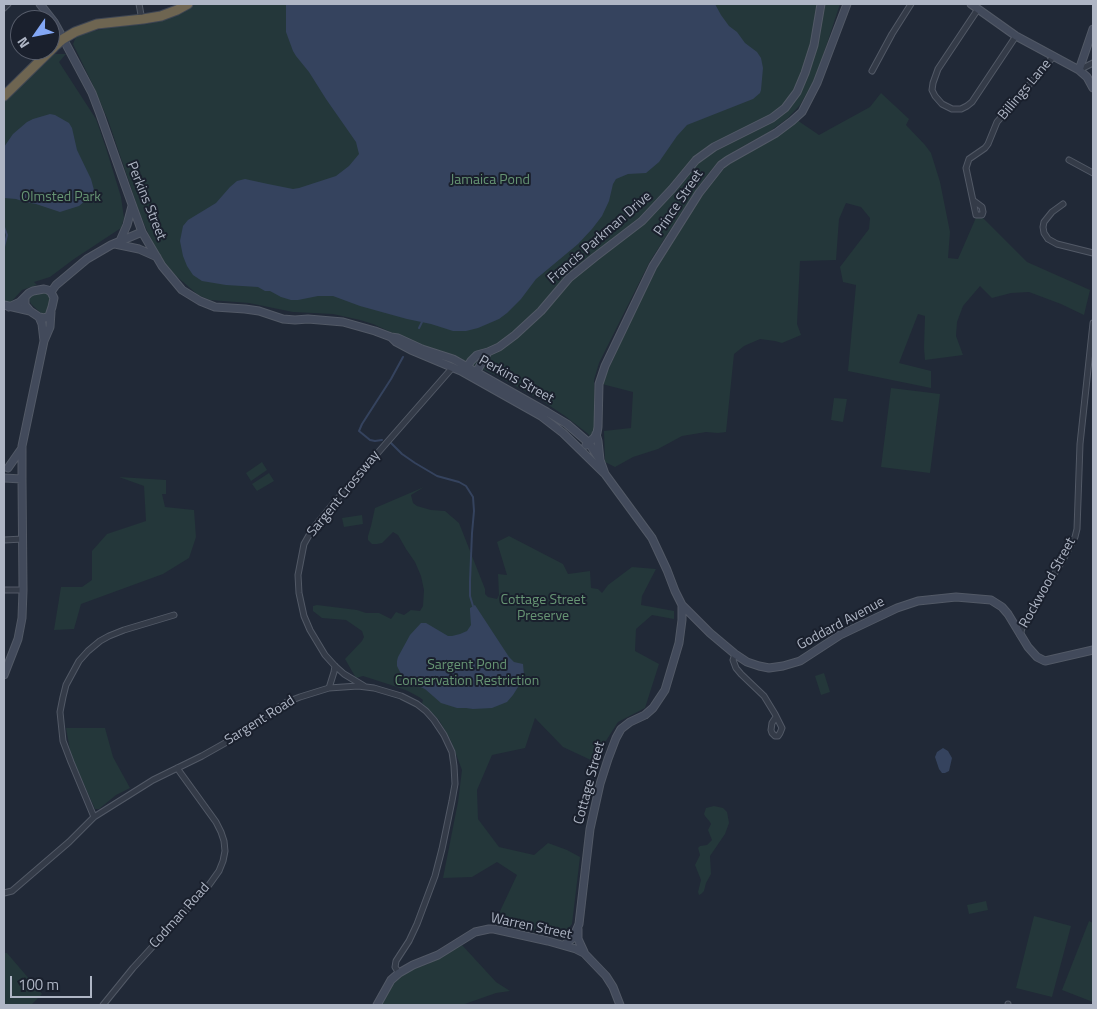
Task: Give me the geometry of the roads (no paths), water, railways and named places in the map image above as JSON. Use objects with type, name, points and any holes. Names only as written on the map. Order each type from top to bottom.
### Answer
[{"type":"highway","points":[[4,96],[51,49],[75,32],[93,25],[142,20],[167,15],[188,4]]},
{"type":"main road","name":"Perkins Street","points":[[40,4],[54,22],[80,70],[100,114],[142,232],[157,258],[182,290],[214,307],[259,311],[283,319],[343,322],[398,338],[422,349],[450,358],[474,375],[559,418],[589,443],[600,460],[605,474]]},
{"type":"main road","name":"Francis Parkman Drive","points":[[465,370],[477,356],[499,347],[515,336],[541,311],[569,278],[642,221],[696,160],[714,147],[772,118],[785,108],[797,92],[809,63],[821,4]]},
{"type":"main road","name":"Prince Street","points":[[600,460],[596,434],[598,427],[599,384],[605,366],[653,266],[699,193],[721,165],[776,133],[802,112],[818,84],[847,4]]},
{"type":"main road","points":[[971,4],[1016,36],[1080,70],[1087,77],[1093,88]]},
{"type":"main road","points":[[1080,70],[1093,29]]},
{"type":"main road","points":[[118,242],[128,222],[132,206]]},
{"type":"main road","points":[[51,292],[56,285],[87,259],[118,242],[142,232]]},
{"type":"main road","points":[[118,242],[157,258]]},
{"type":"main road","points":[[4,675],[18,639],[22,618],[22,448],[44,341],[50,326],[54,298],[48,290],[33,291],[20,302],[6,306]]},
{"type":"main road","points":[[25,298],[25,305],[39,317],[45,318],[51,312]]},
{"type":"main road","points":[[6,306],[30,311]]},
{"type":"main road","points":[[39,317],[42,324],[44,341]]},
{"type":"main road","name":"Perkins Street","points":[[391,337],[411,350],[465,370]]},
{"type":"main road","name":"Francis Parkman Drive","points":[[474,375],[488,352]]},
{"type":"main road","name":"Perkins Street","points":[[474,375],[548,420],[605,474],[629,507]]},
{"type":"main road","points":[[580,449],[589,443],[596,434]]},
{"type":"main road","points":[[6,469],[22,448]]},
{"type":"main road","points":[[6,469],[22,467]]},
{"type":"main road","points":[[4,478],[22,479]]},
{"type":"main road","name":"Cottage Street","points":[[584,953],[578,939],[590,829],[608,759],[621,729],[653,708],[665,690],[679,643],[682,620],[682,605],[652,538],[629,507]]},
{"type":"main road","name":"Goddard Avenue","points":[[682,605],[710,633],[735,654],[747,662],[776,668],[789,665],[807,657],[837,637],[897,608],[918,601],[956,597],[991,600],[1002,607],[1028,647],[1037,657],[1045,661],[1093,650]]},
{"type":"main road","name":"Cottage Street","points":[[564,945],[572,938],[579,924]]},
{"type":"main road","name":"Warren Street","points":[[377,1005],[391,980],[399,973],[438,955],[482,929],[494,929],[564,945],[584,953],[606,976],[613,987],[620,1005]]},
{"type":"street","points":[[4,8],[8,4]]},
{"type":"street","points":[[139,4],[142,20]]},
{"type":"street","points":[[872,71],[911,4]]},
{"type":"street","points":[[978,9],[938,69],[932,90],[942,104],[952,109],[961,109],[972,102],[1016,36]]},
{"type":"street","name":"Billings Lane","points":[[974,201],[966,168],[969,160],[985,148],[997,122],[1054,56]]},
{"type":"street","points":[[1080,70],[1093,63]]},
{"type":"street","points":[[1069,160],[1093,174]]},
{"type":"street","points":[[1063,204],[1052,212],[1044,222],[1044,233],[1048,239],[1057,244],[1093,254]]},
{"type":"street","name":"Rockwood Street","points":[[1020,635],[1024,622],[1063,560],[1075,537],[1080,444],[1093,323]]},
{"type":"street","name":"Sargent Crossway","points":[[364,686],[344,674],[324,655],[304,616],[299,593],[298,575],[304,544],[312,530],[333,504],[453,367]]},
{"type":"street","points":[[4,540],[23,539]]},
{"type":"street","points":[[4,590],[23,590]]},
{"type":"street","points":[[94,817],[63,741],[60,712],[66,685],[79,661],[100,641],[124,630],[174,615]]},
{"type":"street","points":[[735,654],[733,660],[736,668],[764,696],[776,717]]},
{"type":"street","points":[[329,688],[334,666]]},
{"type":"street","name":"Sargent Road","points":[[4,894],[12,891],[69,842],[94,817],[153,780],[241,734],[287,702],[329,688],[364,686],[401,696],[424,710],[434,720],[444,735],[452,752],[454,766],[455,784],[440,858],[417,924],[396,961],[395,967],[399,973]]},
{"type":"street","name":"Codman Road","points":[[103,1005],[133,968],[210,885],[223,861],[225,851],[221,832],[216,822],[177,768]]},
{"type":"water","name":"Jamaica Pond","points":[[286,4],[715,4],[729,26],[761,58],[763,68],[761,90],[753,99],[687,125],[659,162],[646,173],[628,174],[616,179],[602,216],[592,229],[578,244],[536,279],[521,299],[507,313],[499,319],[478,328],[466,331],[453,331],[360,306],[333,296],[291,300],[258,287],[202,281],[193,275],[187,266],[180,241],[183,226],[188,220],[216,203],[237,181],[245,179],[293,189],[299,188],[336,176],[349,166],[359,154],[356,142],[293,51],[286,32]]},
{"type":"water","points":[[50,114],[69,123],[72,128],[77,150],[91,179],[94,190],[92,195],[79,206],[60,212],[16,199],[4,198],[4,147],[13,134],[27,122]]},
{"type":"water","points":[[475,605],[509,657],[514,662],[523,664],[524,675],[507,702],[492,708],[457,708],[441,703],[425,689],[407,681],[397,666],[397,661],[410,635],[421,623],[426,623],[448,636],[460,634],[467,631],[471,625],[470,608]]},
{"type":"water","points":[[943,748],[948,751],[952,758],[949,771],[945,773],[942,773],[939,769],[935,757],[937,752]]},
{"type":"waterway","points":[[4,227],[7,235],[4,247]]},
{"type":"waterway","points":[[419,328],[422,322]]},
{"type":"waterway","points":[[382,440],[370,440],[359,431],[403,357]]},
{"type":"waterway","points":[[390,442],[402,454],[437,476],[466,486],[473,497],[470,581],[470,596],[473,606]]},
{"type":"park label","name":"Olmsted Park","points":[[61,198]]},
{"type":"park label","name":"Cottage Street Preserve","points":[[543,610]]},
{"type":"park label","name":"Sargent Pond Conservation Restriction","points":[[467,674]]}]
